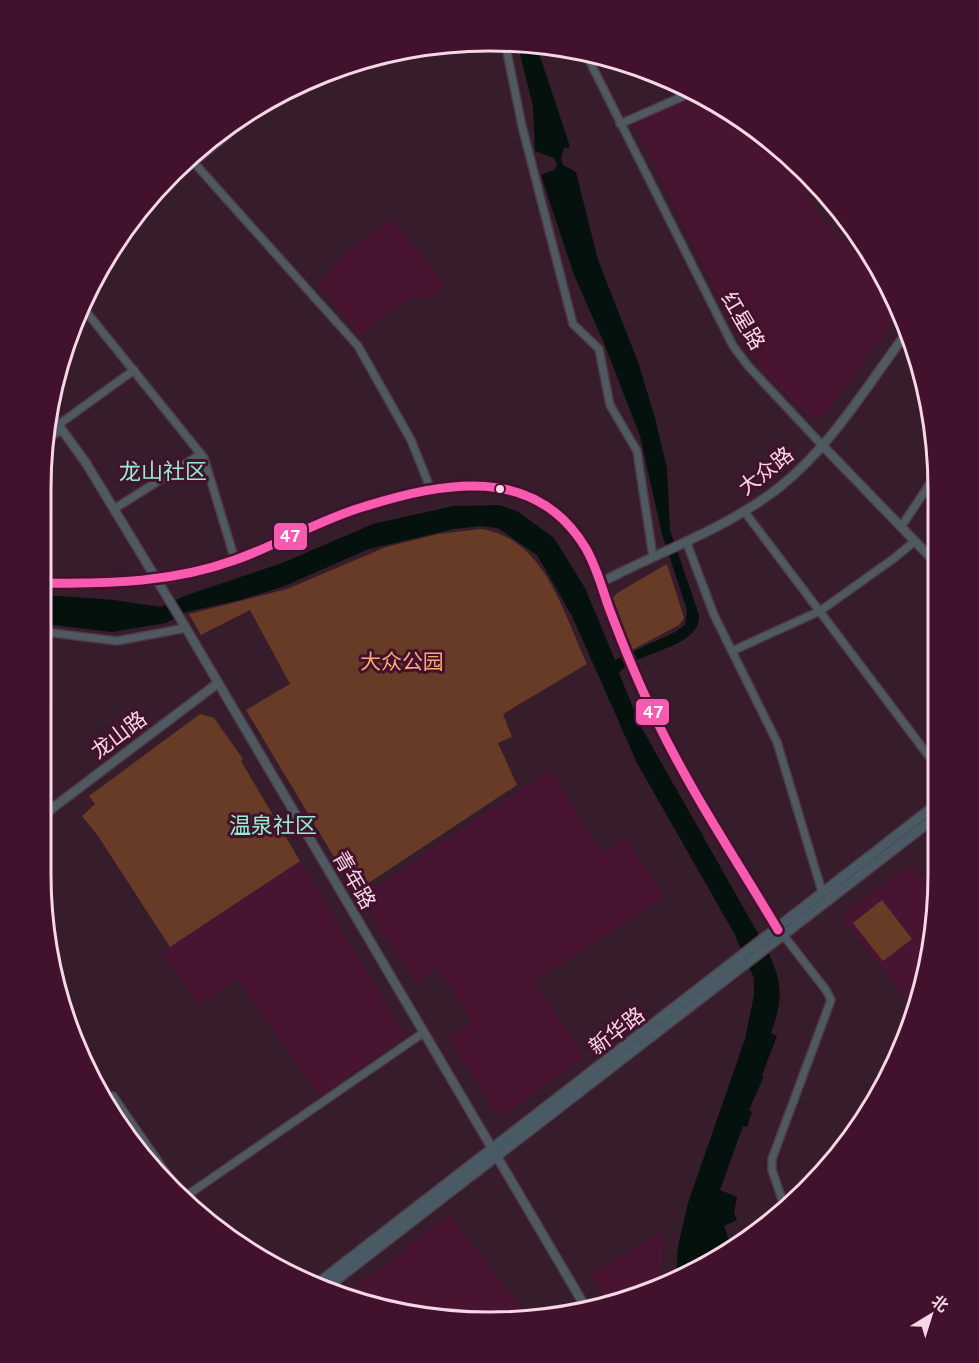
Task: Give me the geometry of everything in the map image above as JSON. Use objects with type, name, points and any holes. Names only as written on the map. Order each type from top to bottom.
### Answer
[{"type":"main road","name":"新华路","points":[[777,936],[823,895],[928,811]]},
{"type":"main road","name":"新华路","points":[[323,1279],[494,1153],[928,823]]},
{"type":"main road","name":"新华路","points":[[332,1283],[494,1153]]},
{"type":"street","points":[[507,52],[522,126],[573,324],[599,349],[610,405],[637,451],[653,557]]},
{"type":"street","name":"红星路","points":[[590,63],[734,346],[756,375],[928,555]]},
{"type":"street","points":[[620,124],[683,96]]},
{"type":"street","points":[[196,164],[358,346],[375,372],[411,440],[431,490]]},
{"type":"street","points":[[88,314],[201,454],[209,469],[235,560]]},
{"type":"street","name":"大众路","points":[[600,583],[744,511],[782,486],[823,446],[902,340]]},
{"type":"street","points":[[55,431],[134,370]]},
{"type":"street","name":"青年路","points":[[56,422],[86,463],[186,628],[583,1302]]},
{"type":"street","points":[[114,509],[201,454]]},
{"type":"street","points":[[51,584],[157,581],[235,560],[348,512],[431,490],[486,485],[514,490],[551,511],[570,528],[584,546],[634,674],[663,735],[777,936],[826,990],[831,1000],[831,1008],[772,1159],[772,1170],[782,1200]]},
{"type":"street","points":[[901,527],[928,487]]},
{"type":"street","points":[[744,511],[928,755]]},
{"type":"street","points":[[686,541],[714,615],[777,742],[823,895]]},
{"type":"street","points":[[732,651],[820,611],[893,560],[915,541]]},
{"type":"street","points":[[51,633],[117,641],[186,628]]},
{"type":"street","name":"龙山路","points":[[51,809],[218,683]]},
{"type":"street","points":[[190,1194],[423,1033]]},
{"type":"street","points":[[113,1096],[152,1152]]},
{"type":"shaded area","points":[[519,52],[539,54],[570,147],[564,148],[561,158],[563,165],[576,172],[598,260],[638,362],[655,418],[667,468],[670,530],[699,615],[697,626],[690,635],[639,659],[619,673],[640,725],[764,944],[775,968],[780,987],[778,1008],[771,1033],[777,1036],[762,1075],[764,1076],[749,1110],[752,1112],[747,1127],[743,1126],[720,1190],[737,1197],[734,1213],[737,1220],[724,1226],[729,1240],[677,1270],[678,1246],[688,1203],[745,1039],[754,995],[754,978],[734,933],[637,763],[572,616],[537,555],[498,528],[480,526],[454,529],[369,549],[282,587],[240,600],[186,612],[166,623],[112,632],[51,625],[51,595],[114,600],[161,607],[187,595],[282,563],[373,524],[453,506],[499,505],[517,511],[554,538],[585,588],[615,660],[685,625],[687,610],[662,534],[640,436],[604,343],[574,275],[541,175],[554,170],[557,165],[554,158],[535,151],[533,107]]},
{"type":"shaded area","points":[[685,97],[709,110],[756,142],[800,179],[822,220],[862,258],[894,321],[823,417],[810,417],[774,383],[758,363],[725,310],[633,122]]},
{"type":"shaded area","points":[[390,218],[447,286],[426,300],[418,295],[403,304],[401,302],[360,336],[318,285],[334,271],[331,266]]},
{"type":"shaded area","points":[[551,770],[601,853],[625,838],[664,896],[533,982],[586,1056],[504,1115],[493,1108],[448,1038],[473,1022],[438,969],[415,983],[359,898]]},
{"type":"shaded area","points":[[300,861],[406,1036],[320,1096],[237,979],[199,1004],[161,953]]},
{"type":"shaded area","points":[[912,864],[928,883],[920,959],[909,1001],[841,917]]},
{"type":"shaded area","points":[[449,1214],[521,1307],[517,1311],[490,1312],[432,1308],[404,1304],[354,1289]]},
{"type":"shaded area","points":[[658,1233],[664,1243],[660,1278],[657,1279],[603,1297],[590,1275]]},
{"type":"green space","name":"大众公园","points":[[481,529],[503,535],[521,547],[536,562],[560,601],[587,664],[503,714],[512,737],[498,743],[517,785],[355,892],[246,710],[290,684],[250,610],[201,635],[189,614],[287,589],[386,547],[438,534]]},
{"type":"green space","points":[[667,564],[684,618],[679,625],[632,650],[612,599],[617,593]]},
{"type":"green space","points":[[200,714],[214,718],[243,759],[241,761],[300,861],[170,947],[98,836],[82,816],[95,804],[89,796]]},
{"type":"green space","points":[[882,900],[912,939],[883,961],[853,923]]},
{"type":"transit line","name":"47","points":[[51,583],[118,582],[189,573],[252,554],[349,511],[426,491],[486,486],[514,491],[540,502],[564,520],[589,554],[630,662],[668,743],[778,930]]},
{"type":"district","name":"龙山社区","points":[[163,471]]},
{"type":"district","name":"温泉社区","points":[[273,825]]}]
